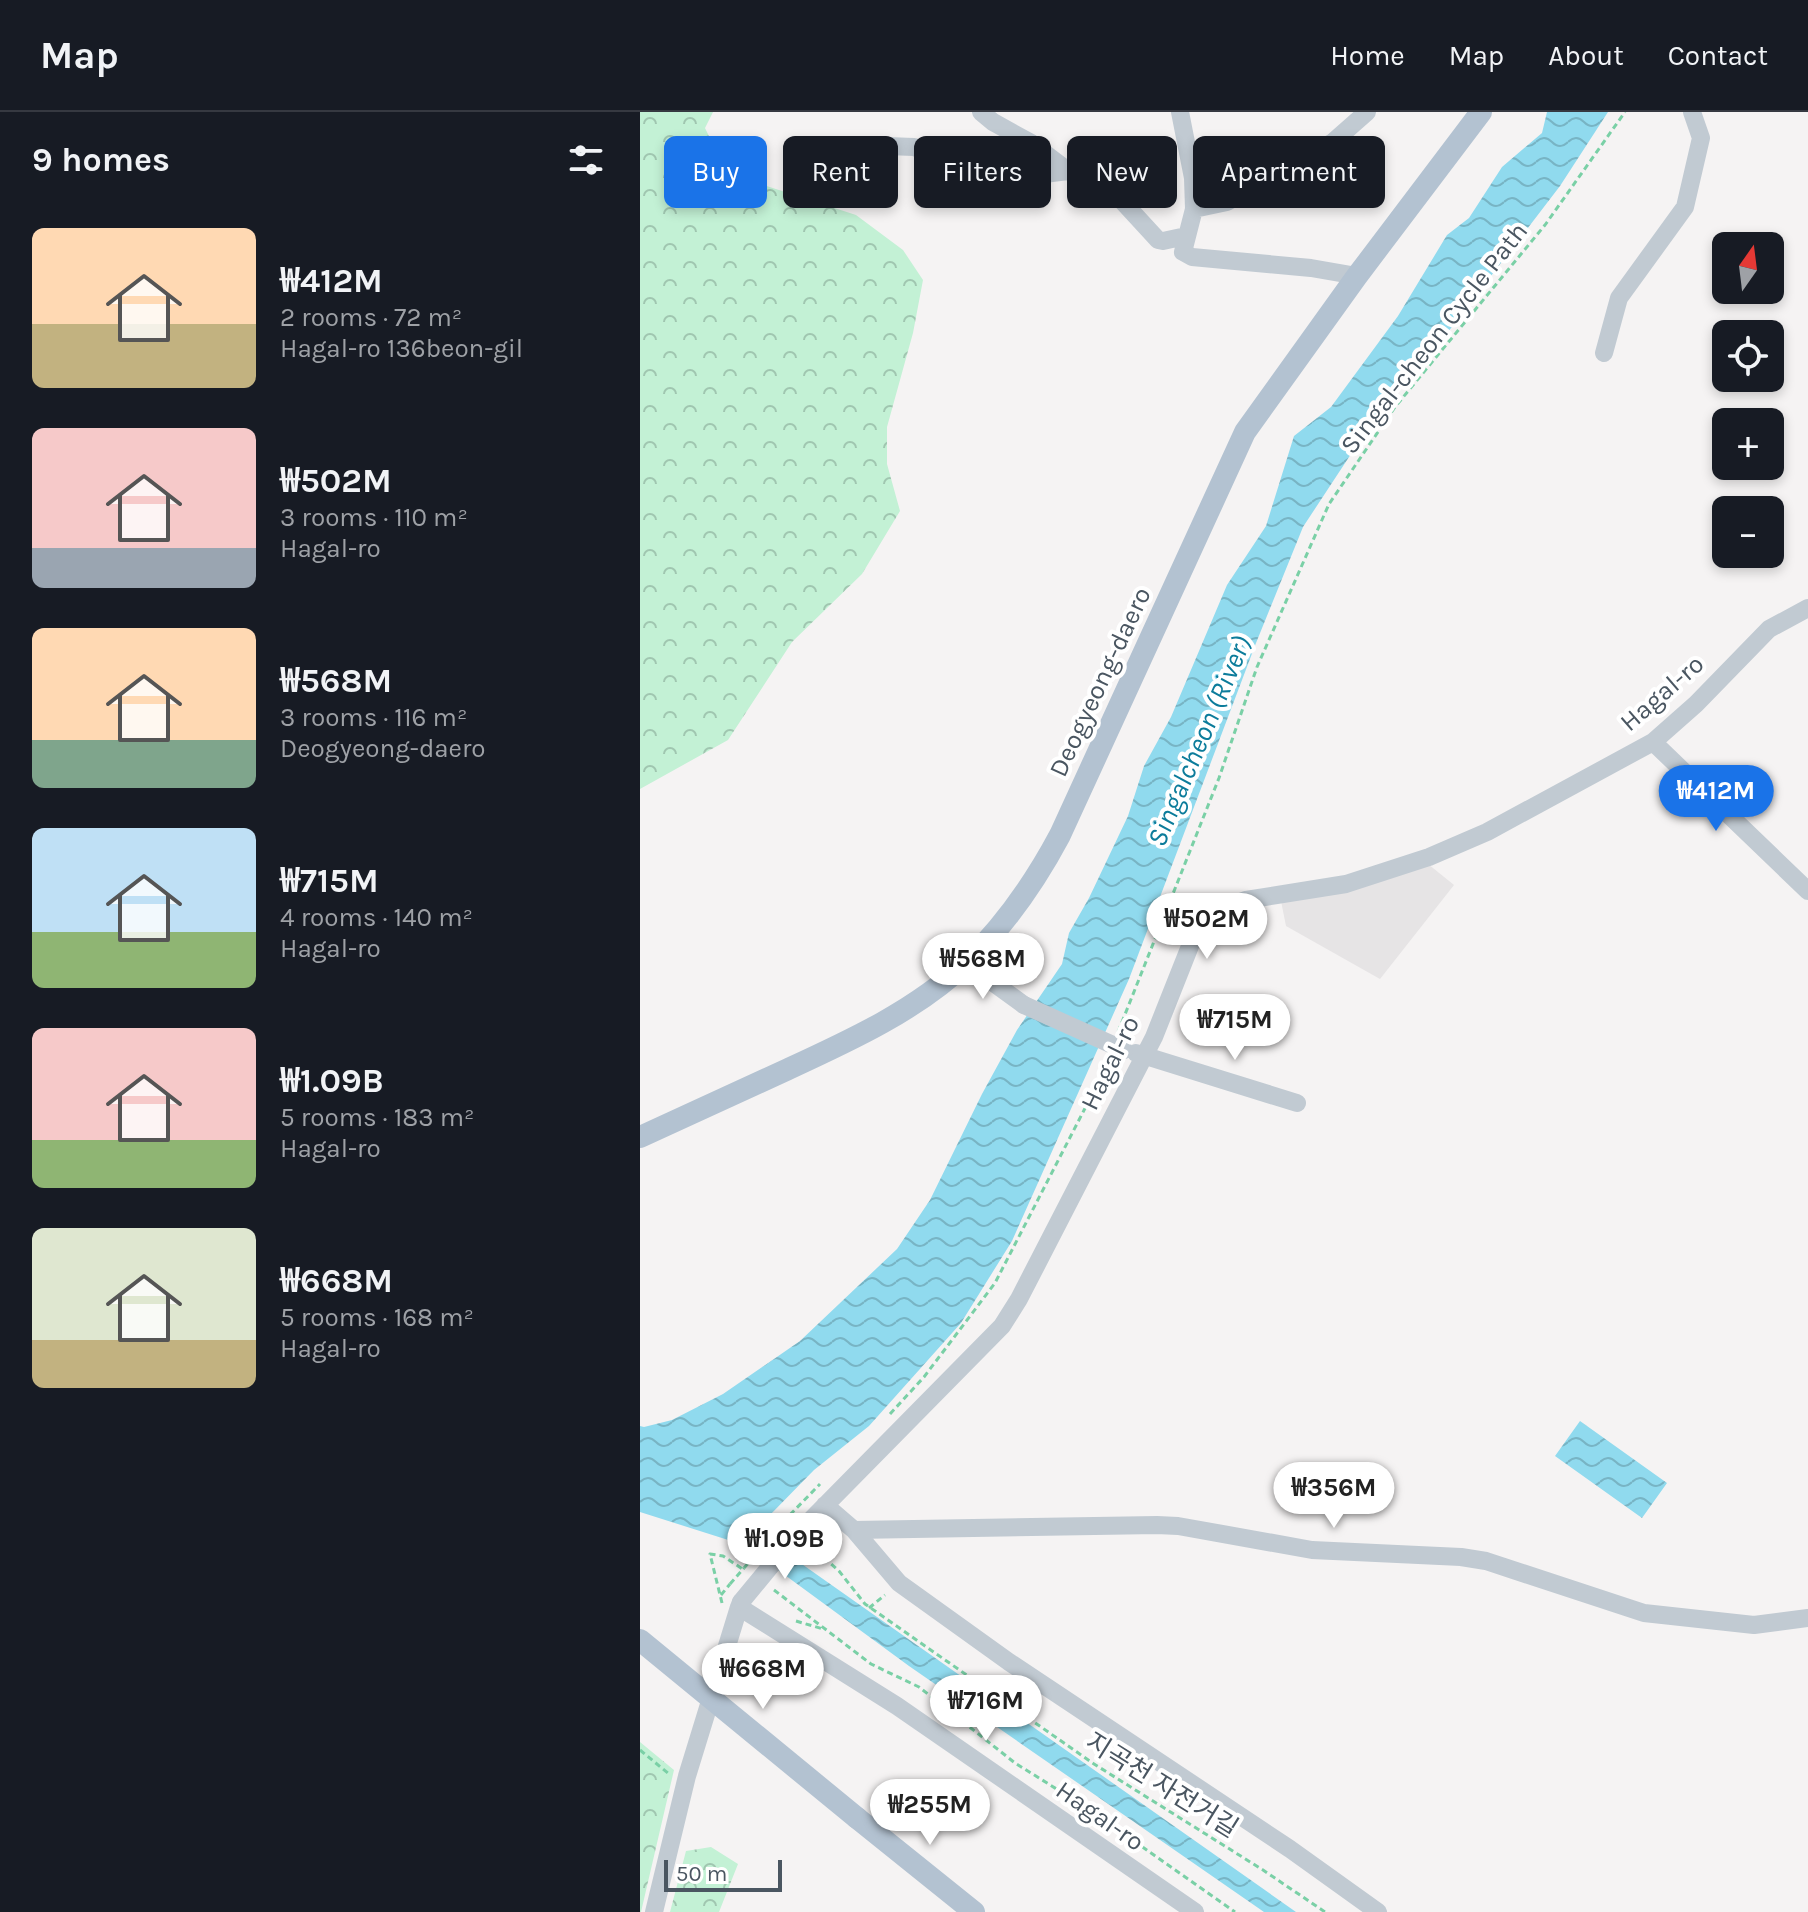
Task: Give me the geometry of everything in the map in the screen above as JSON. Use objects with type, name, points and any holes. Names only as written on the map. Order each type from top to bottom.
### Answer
[{"type":"main road","name":"Deogyeong-daero","points":[[640,1137],[838,1046],[893,1015],[966,963],[1019,904],[1060,835],[1245,432],[1357,276],[1481,112]]},
{"type":"main road","points":[[640,1640],[974,1912]]},
{"type":"street","points":[[981,112],[1067,170]]},
{"type":"street","points":[[1180,112],[1190,150],[1194,209],[1183,252],[1192,257],[1311,268],[1357,276]]},
{"type":"street","points":[[1194,209],[1227,202],[1333,142],[1367,112]]},
{"type":"street","points":[[1604,353],[1619,298],[1685,207],[1701,138],[1692,112]]},
{"type":"street","points":[[898,146],[914,147],[958,163],[1020,173],[1036,175],[1067,171]]},
{"type":"street","points":[[1129,208],[1158,240],[1186,236]]},
{"type":"street","name":"Hagal-ro","points":[[1195,1912],[897,1706],[740,1604],[797,1534],[1002,1326],[1152,1059],[1196,931],[1207,915],[1246,900],[1346,884],[1429,857],[1487,832],[1653,742],[1696,704],[1769,629],[1808,608]]},
{"type":"street","points":[[1653,742],[1808,891]]},
{"type":"street","points":[[966,963],[1024,1005],[1116,1049],[1297,1103]]},
{"type":"street","points":[[825,1505],[854,1530],[899,1583],[1009,1662],[1290,1849],[1378,1912]]},
{"type":"street","points":[[854,1530],[1178,1526],[1312,1550],[1461,1557],[1486,1561],[1644,1613],[1754,1625],[1808,1618]]},
{"type":"street","points":[[654,1912],[687,1776],[740,1604]]},
{"type":"path","name":"Singal-cheon Cycle Path","points":[[884,1419],[924,1377],[995,1283],[1116,1049],[1219,778],[1257,667],[1329,504],[1395,407],[1545,225],[1625,112]]},
{"type":"path","points":[[710,1554],[721,1595],[791,1513],[822,1482]]},
{"type":"path","name":"지곡천 자전거길","points":[[797,1534],[839,1571],[869,1608],[1094,1764],[1325,1912]]},
{"type":"path","points":[[869,1608],[899,1583]]},
{"type":"path","points":[[827,1630],[871,1664],[919,1687],[1015,1763],[1087,1808],[1235,1912]]},
{"type":"path","points":[[640,1750],[675,1779]]},
{"type":"shaded area","points":[[1428,864],[1454,885],[1380,979],[1286,926],[1281,901]]},
{"type":"green space","points":[[640,112],[713,112],[705,128],[709,136],[664,136],[664,208],[767,208],[767,186],[783,191],[783,208],[834,208],[856,215],[903,250],[923,280],[913,333],[887,427],[887,464],[900,511],[862,574],[792,642],[728,740],[640,789]]},
{"type":"green space","points":[[640,1742],[674,1770],[641,1912],[640,1912]]},
{"type":"green space","points":[[711,1847],[738,1864],[719,1912],[670,1912],[686,1851]]},
{"type":"water","name":"Singalcheon (River)","points":[[1547,112],[1608,112],[1560,186],[1428,358],[1374,419],[1303,527],[1129,979],[1012,1241],[961,1323],[869,1426],[814,1470],[768,1517],[742,1522],[1296,1912],[1264,1912],[909,1666],[744,1545],[640,1512],[640,1426],[672,1420],[723,1394],[800,1341],[897,1249],[930,1200],[1017,1030],[1062,964],[1069,933],[1128,816],[1144,766],[1171,717],[1227,585],[1266,526],[1294,436],[1331,407],[1398,316],[1447,235],[1469,218],[1502,167],[1542,133]]},
{"type":"water","points":[[1580,1421],[1667,1483],[1642,1518],[1555,1456]]}]
